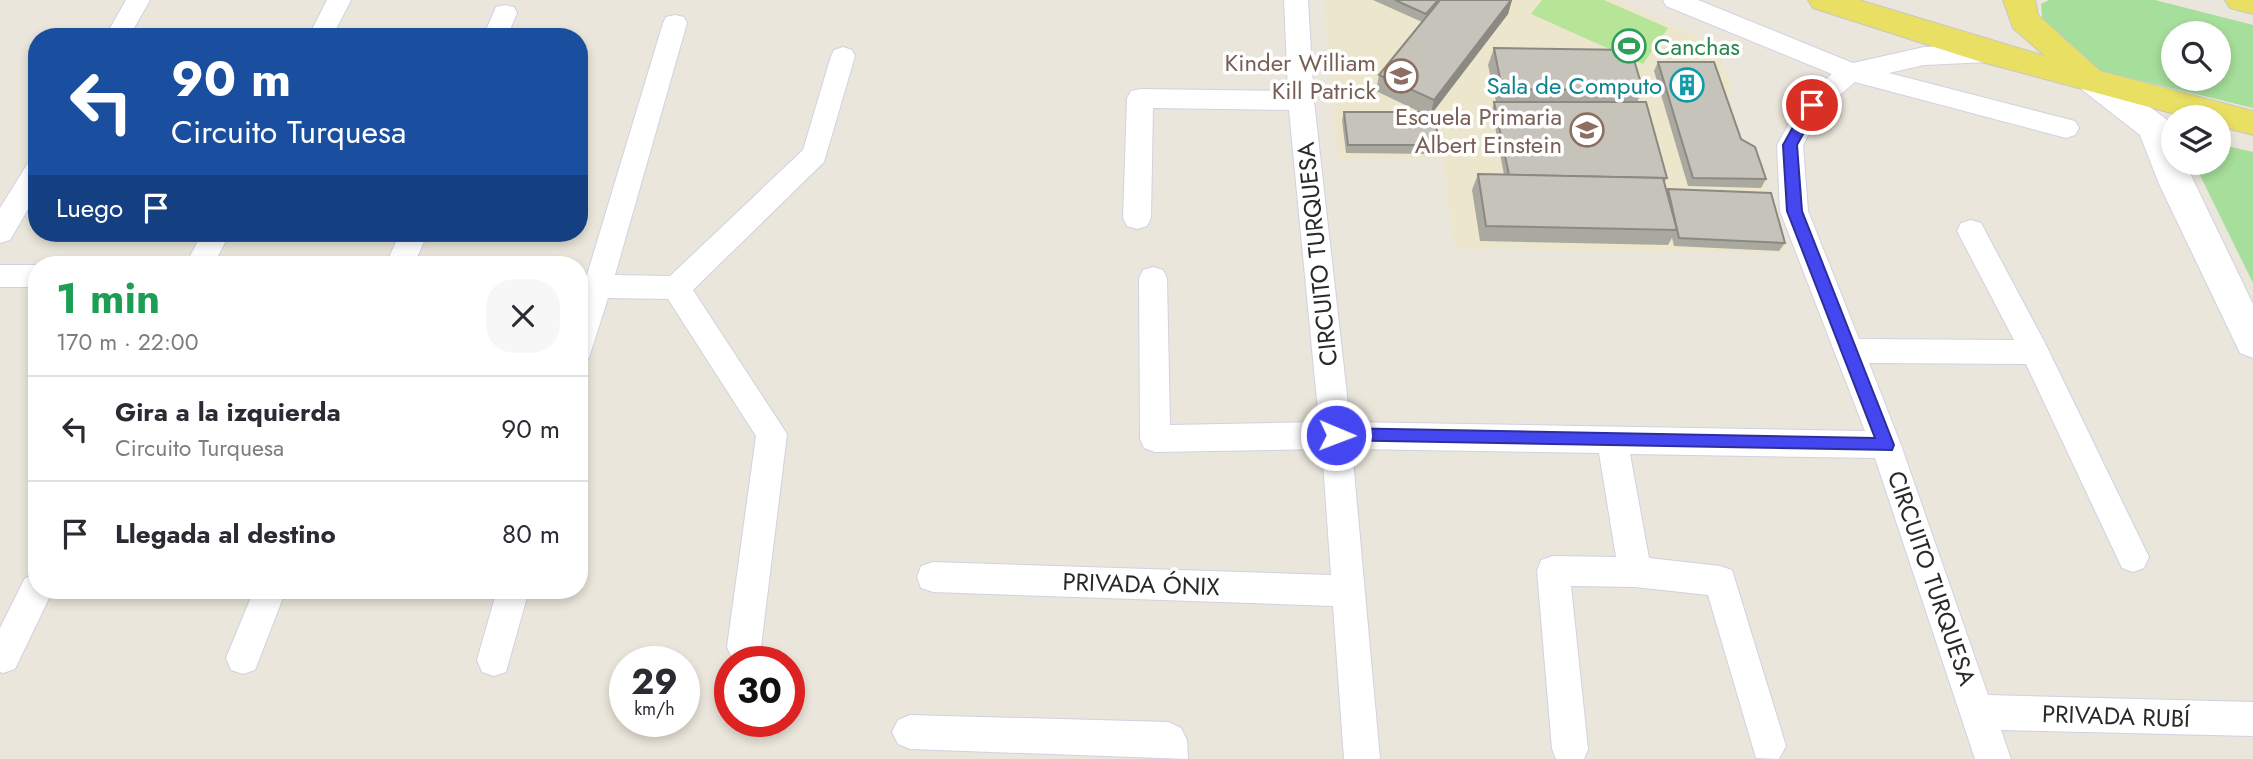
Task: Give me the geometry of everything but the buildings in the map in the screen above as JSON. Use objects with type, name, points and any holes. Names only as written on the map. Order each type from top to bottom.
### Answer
[{"type":"main road","points":[[1824,0],[1989,53],[2253,123]]},
{"type":"main road","points":[[2019,0],[2024,20],[2093,81]]},
{"type":"main road","points":[[2241,0],[2253,3]]},
{"type":"street","points":[[122,28],[138,0]]},
{"type":"street","points":[[325,28],[339,0]]},
{"type":"street","name":"CIRCUITO TURQUESA","points":[[1296,0],[1301,100],[1336,435],[1362,759]]},
{"type":"street","points":[[1675,0],[1851,72],[2066,128]]},
{"type":"street","points":[[499,28],[505,13]]},
{"type":"street","points":[[675,23],[588,286],[676,288],[815,155],[843,56]]},
{"type":"street","name":"CIRCUITO TURQUESA","points":[[1989,53],[1924,56],[1851,72],[1812,105],[1790,145],[1794,211],[1886,445],[1993,759]]},
{"type":"street","points":[[2093,81],[2154,128],[2176,184],[2253,342]]},
{"type":"street","points":[[1137,218],[1140,98],[1301,100]]},
{"type":"street","points":[[0,232],[28,185]]},
{"type":"street","points":[[1971,232],[2035,352],[2133,557]]},
{"type":"street","points":[[0,276],[28,276]]},
{"type":"street","points":[[1153,278],[1155,439],[1336,435],[1886,445]]},
{"type":"street","points":[[676,288],[772,434],[744,646]]},
{"type":"street","points":[[1849,351],[2035,352]]},
{"type":"street","points":[[1612,442],[1635,572]]},
{"type":"street","points":[[1570,749],[1553,571],[1635,572],[1720,581],[1768,746]]},
{"type":"street","name":"PRIVADA ÓNIX","points":[[933,577],[1349,591]]},
{"type":"street","points":[[3,657],[32,599]]},
{"type":"street","points":[[243,658],[266,599]]},
{"type":"street","points":[[494,660],[511,599]]},
{"type":"street","name":"PRIVADA RUBÍ","points":[[1979,712],[2253,719]]},
{"type":"street","points":[[910,732],[1169,740],[1170,759]]},
{"type":"shaded area","name":"Escuela Primaria Albert Einstein","points":[[1324,0],[1617,0],[1697,36],[1711,44],[1724,63],[1734,92],[1725,104],[1737,142],[1753,148],[1762,166],[1787,253],[1454,248],[1443,158],[1338,159]]},
{"type":"green space","name":"Canchas","points":[[1542,0],[1604,0],[1668,28],[1643,64],[1531,14]]},
{"type":"green space","points":[[2049,0],[2155,0],[2253,25],[2253,108],[2183,91],[2231,91],[2231,21],[2161,21],[2161,86],[2085,67],[2043,28],[2041,4]]},
{"type":"green space","points":[[2231,147],[2253,152],[2253,283],[2200,175],[2231,175]]},
{"type":"place","name":"Canchas","points":[[1629,46]]},
{"type":"place","name":"Kinder William Kill Patrick","points":[[1401,76]]},
{"type":"place","name":"Sala de Computo","points":[[1687,85]]},
{"type":"place","name":"Escuela Primaria Albert Einstein","points":[[1587,130]]},
{"type":"route","points":[[1336,435],[1886,445],[1794,211],[1790,145],[1812,105]]}]
